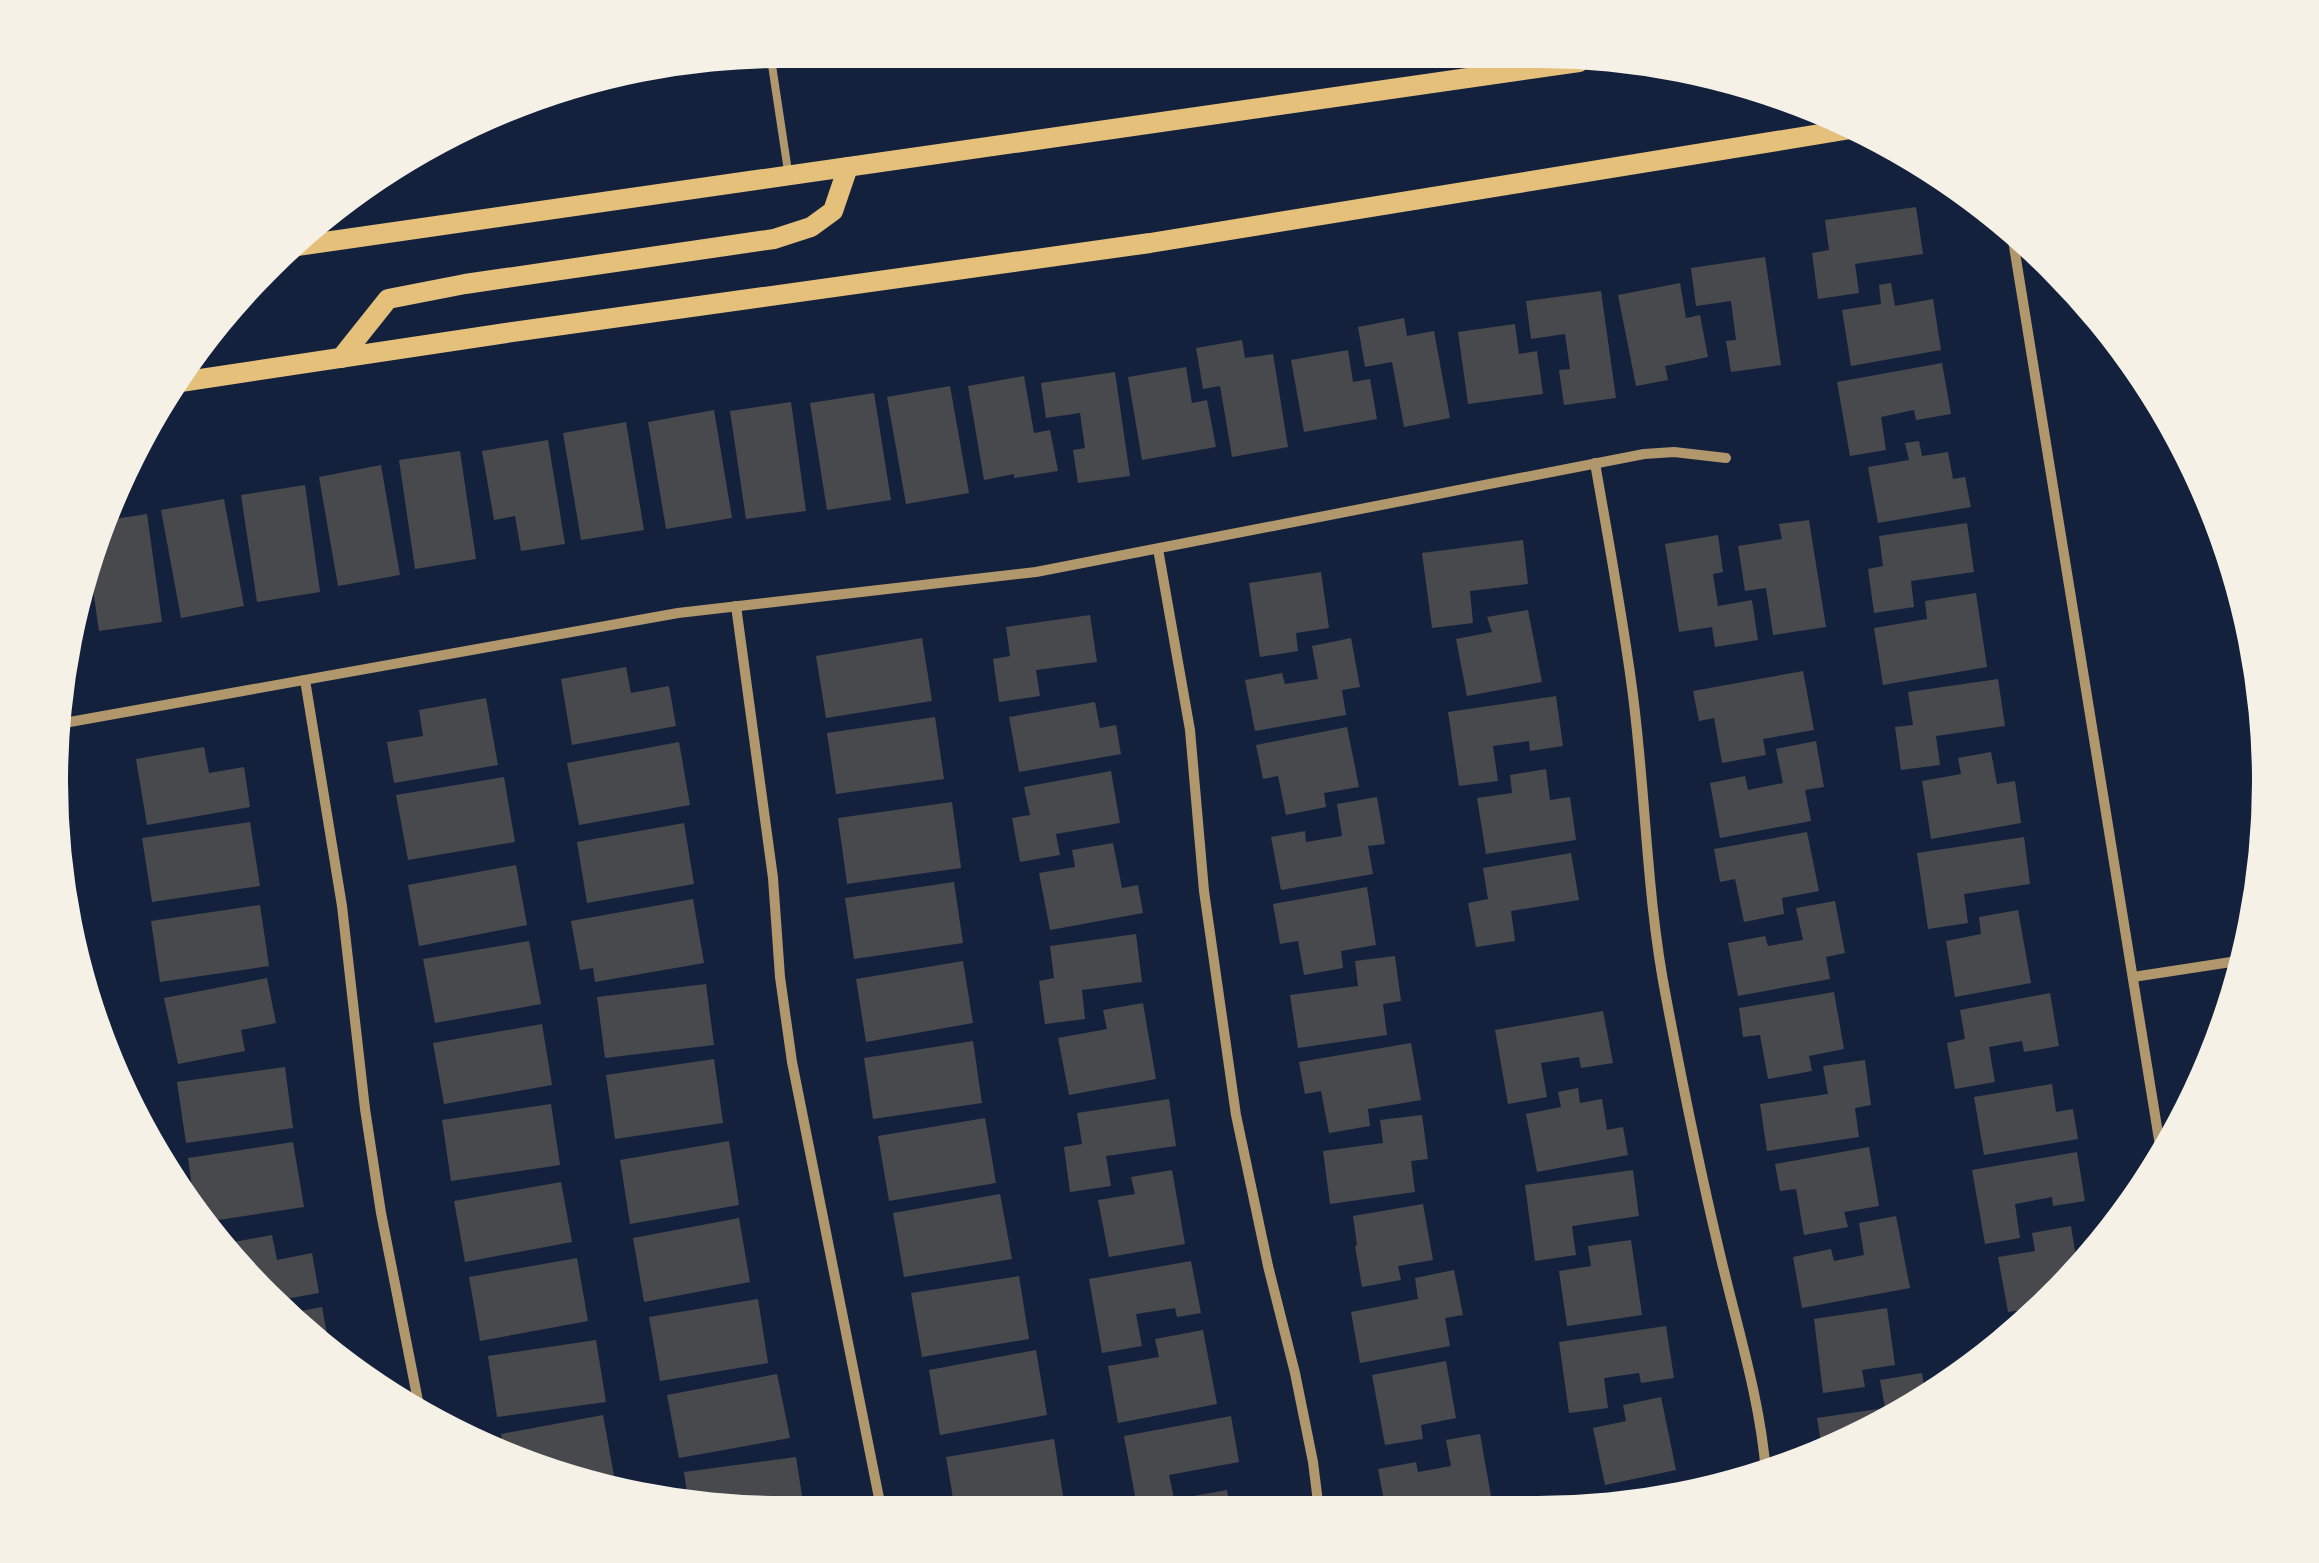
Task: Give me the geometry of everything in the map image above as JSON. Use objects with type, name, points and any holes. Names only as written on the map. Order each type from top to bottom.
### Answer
[{"type":"main road","points":[[312,244],[848,168],[1496,68]]},
{"type":"main road","points":[[191,380],[1150,243],[1833,132]]},
{"type":"main road","points":[[341,358],[388,298],[774,238],[811,228],[833,211],[848,168]]},
{"type":"street","points":[[2015,251],[2158,1134]]},
{"type":"street","points":[[70,722],[678,613],[1036,572],[1644,454],[1674,452],[1726,458]]},
{"type":"street","points":[[1596,463],[1632,687],[1653,918],[1665,993],[1719,1252],[1744,1343],[1765,1459]]},
{"type":"street","points":[[1158,548],[1190,730],[1204,891],[1236,1115],[1295,1373],[1317,1496]]},
{"type":"street","points":[[736,606],[773,878],[780,976],[792,1062],[879,1496]]},
{"type":"street","points":[[305,680],[342,906],[381,1213],[417,1396]]},
{"type":"street","points":[[2133,977],[2228,962]]},
{"type":"lane","points":[[772,68],[789,176]]},
{"type":"building","points":[[1916,207],[1923,254],[1855,264],[1859,293],[1818,299],[1812,253],[1829,250],[1825,220]]},
{"type":"building","points":[[1765,257],[1781,365],[1731,372],[1726,341],[1736,340],[1731,301],[1696,306],[1691,268]]},
{"type":"building","points":[[1680,283],[1686,318],[1700,315],[1708,357],[1665,366],[1668,380],[1636,386],[1618,295]]},
{"type":"building","points":[[1891,283],[1895,306],[1933,299],[1941,350],[1851,366],[1842,310],[1881,304],[1879,285]]},
{"type":"building","points":[[1601,291],[1616,398],[1564,405],[1559,370],[1570,369],[1565,334],[1531,339],[1526,301]]},
{"type":"building","points":[[1404,318],[1407,336],[1434,331],[1450,418],[1404,427],[1392,362],[1365,367],[1358,327]]},
{"type":"building","points":[[1515,324],[1519,354],[1537,351],[1543,394],[1468,404],[1458,332]]},
{"type":"building","points":[[1242,340],[1245,358],[1273,354],[1288,447],[1232,457],[1220,386],[1203,389],[1196,348]]},
{"type":"building","points":[[1348,350],[1353,382],[1370,379],[1377,419],[1304,432],[1291,360]]},
{"type":"building","points":[[1942,363],[1951,414],[1916,420],[1914,410],[1881,417],[1886,450],[1850,456],[1837,382]]},
{"type":"building","points":[[1186,367],[1192,403],[1207,400],[1216,447],[1142,460],[1128,377]]},
{"type":"building","points":[[1115,372],[1130,476],[1078,483],[1073,450],[1085,448],[1080,413],[1046,418],[1041,383]]},
{"type":"building","points":[[1024,376],[1034,433],[1050,430],[1058,471],[984,480],[968,386]]},
{"type":"building","points":[[950,386],[969,493],[906,504],[887,397]]},
{"type":"building","points":[[874,393],[891,500],[827,510],[810,403]]},
{"type":"building","points":[[791,402],[806,511],[746,519],[730,411]]},
{"type":"building","points":[[714,410],[732,518],[666,529],[648,422]]},
{"type":"building","points":[[626,422],[644,530],[581,540],[563,433]]},
{"type":"building","points":[[548,440],[565,544],[521,551],[515,516],[494,520],[482,451]]},
{"type":"building","points":[[1919,441],[1922,456],[1948,452],[1953,479],[1965,477],[1971,507],[1878,523],[1868,467],[1909,460],[1905,443]]},
{"type":"building","points":[[460,451],[476,559],[415,569],[399,460]]},
{"type":"building","points":[[381,465],[400,575],[338,586],[319,477]]},
{"type":"building","points":[[305,485],[320,592],[257,602],[241,495]]},
{"type":"building","points":[[224,499],[244,606],[181,618],[161,510]]},
{"type":"building","points":[[147,514],[162,622],[99,631],[93,592],[118,518]]},
{"type":"building","points":[[1809,520],[1826,627],[1773,635],[1766,588],[1745,591],[1738,546],[1782,539],[1779,524]]},
{"type":"building","points":[[1967,523],[1974,572],[1911,581],[1914,607],[1874,613],[1868,569],[1883,566],[1879,536]]},
{"type":"building","points":[[1718,535],[1723,572],[1713,574],[1718,606],[1752,600],[1758,640],[1715,647],[1712,627],[1679,632],[1665,544]]},
{"type":"building","points":[[1523,540],[1528,584],[1470,591],[1473,623],[1432,628],[1422,553]]},
{"type":"building","points":[[1321,572],[1329,628],[1296,633],[1298,651],[1260,657],[1249,583]]},
{"type":"building","points":[[1976,593],[1987,667],[1883,685],[1874,628],[1927,619],[1925,601]]},
{"type":"building","points":[[1528,610],[1542,682],[1467,696],[1456,639],[1492,632],[1487,617]]},
{"type":"building","points":[[1090,615],[1097,662],[1036,670],[1040,696],[999,702],[993,659],[1010,656],[1006,627]]},
{"type":"building","points":[[922,638],[932,701],[826,718],[816,656]]},
{"type":"building","points":[[1351,638],[1360,687],[1342,690],[1346,715],[1255,731],[1245,680],[1282,673],[1285,684],[1318,679],[1312,646]]},
{"type":"building","points":[[626,667],[631,693],[669,686],[676,726],[572,745],[561,679]]},
{"type":"building","points":[[1803,671],[1814,730],[1763,739],[1766,755],[1722,763],[1714,718],[1699,721],[1693,691]]},
{"type":"building","points":[[1998,679],[2005,726],[1936,736],[1940,765],[1901,770],[1895,727],[1913,725],[1908,692]]},
{"type":"building","points":[[1556,696],[1563,746],[1530,751],[1529,741],[1493,746],[1498,781],[1459,786],[1448,712]]},
{"type":"building","points":[[486,698],[498,765],[394,783],[387,742],[423,736],[419,710]]},
{"type":"building","points":[[1095,702],[1100,728],[1116,725],[1121,754],[1019,772],[1009,717]]},
{"type":"building","points":[[935,717],[944,779],[836,794],[827,733]]},
{"type":"building","points":[[1347,727],[1359,787],[1324,793],[1326,807],[1286,815],[1278,776],[1263,779],[1256,745]]},
{"type":"building","points":[[1816,741],[1824,787],[1805,790],[1811,821],[1720,838],[1710,783],[1745,776],[1748,790],[1783,783],[1776,749]]},
{"type":"building","points":[[679,742],[690,805],[579,825],[567,763]]},
{"type":"building","points":[[204,747],[209,773],[244,767],[250,807],[147,825],[136,759]]},
{"type":"building","points":[[1991,752],[1997,784],[2015,781],[2021,823],[1931,839],[1922,781],[1961,774],[1958,758]]},
{"type":"building","points":[[1546,769],[1550,800],[1570,797],[1576,840],[1486,854],[1477,798],[1512,793],[1510,775]]},
{"type":"building","points":[[1111,771],[1120,823],[1056,834],[1060,855],[1020,862],[1012,818],[1030,815],[1024,787]]},
{"type":"building","points":[[504,777],[515,842],[408,860],[396,795]]},
{"type":"building","points":[[1377,797],[1385,844],[1368,846],[1373,874],[1281,890],[1271,837],[1305,831],[1306,842],[1342,836],[1337,804]]},
{"type":"building","points":[[952,802],[961,868],[847,884],[838,818]]},
{"type":"building","points":[[250,822],[260,886],[152,902],[142,838]]},
{"type":"building","points":[[684,823],[694,884],[587,903],[577,842]]},
{"type":"building","points":[[1807,832],[1819,891],[1782,898],[1784,914],[1744,922],[1735,879],[1720,882],[1714,849]]},
{"type":"building","points":[[2024,837],[2030,884],[1964,894],[1968,923],[1928,929],[1917,853]]},
{"type":"building","points":[[1113,843],[1122,888],[1138,885],[1143,913],[1050,930],[1039,873],[1075,867],[1072,850]]},
{"type":"building","points":[[1571,853],[1579,900],[1511,911],[1515,941],[1476,947],[1468,903],[1488,899],[1483,868]]},
{"type":"building","points":[[516,865],[527,925],[419,946],[408,885]]},
{"type":"building","points":[[954,882],[963,943],[854,959],[845,898]]},
{"type":"building","points":[[1367,887],[1376,945],[1341,951],[1343,968],[1304,975],[1298,941],[1280,944],[1273,904]]},
{"type":"building","points":[[693,899],[704,963],[595,982],[593,968],[580,970],[571,921]]},
{"type":"building","points":[[1835,901],[1845,953],[1826,957],[1830,979],[1738,996],[1728,943],[1765,936],[1768,946],[1803,940],[1796,908]]},
{"type":"building","points":[[260,905],[269,966],[160,982],[151,921]]},
{"type":"building","points":[[2018,910],[2031,983],[1955,997],[1946,941],[1981,934],[1979,917]]},
{"type":"building","points":[[1136,934],[1142,982],[1082,990],[1085,1019],[1045,1024],[1039,981],[1054,978],[1050,946]]},
{"type":"building","points":[[529,941],[541,1004],[435,1023],[423,959]]},
{"type":"building","points":[[1395,956],[1401,1001],[1383,1004],[1387,1035],[1298,1048],[1290,995],[1358,986],[1355,961]]},
{"type":"building","points":[[963,961],[973,1023],[866,1042],[856,979]]},
{"type":"building","points":[[267,978],[276,1023],[241,1030],[245,1051],[178,1064],[164,998]]},
{"type":"building","points":[[706,984],[714,1045],[605,1058],[597,997]]},
{"type":"building","points":[[1834,992],[1844,1049],[1809,1056],[1812,1071],[1768,1079],[1760,1035],[1743,1037],[1739,1008]]},
{"type":"building","points":[[2050,993],[2059,1046],[2024,1052],[2022,1041],[1989,1047],[1995,1082],[1955,1089],[1947,1043],[1965,1039],[1960,1010]]},
{"type":"building","points":[[1143,1003],[1156,1079],[1069,1095],[1058,1038],[1107,1029],[1103,1010]]},
{"type":"building","points":[[1603,1011],[1613,1063],[1581,1068],[1579,1057],[1541,1063],[1547,1097],[1508,1104],[1495,1030]]},
{"type":"building","points":[[542,1024],[552,1085],[444,1104],[433,1043]]},
{"type":"building","points":[[973,1041],[982,1103],[873,1119],[864,1058]]},
{"type":"building","points":[[1411,1043],[1421,1100],[1368,1109],[1370,1126],[1329,1133],[1321,1091],[1305,1094],[1299,1062]]},
{"type":"building","points":[[714,1059],[723,1123],[615,1139],[606,1075]]},
{"type":"building","points":[[1865,1060],[1871,1105],[1855,1108],[1859,1137],[1767,1151],[1760,1104],[1828,1094],[1823,1066]]},
{"type":"building","points":[[285,1067],[293,1128],[186,1143],[177,1082]]},
{"type":"building","points":[[2052,1084],[2056,1112],[2073,1109],[2078,1139],[1984,1155],[1974,1097]]},
{"type":"building","points":[[1578,1088],[1580,1103],[1602,1099],[1607,1130],[1623,1127],[1628,1155],[1537,1172],[1526,1114],[1561,1107],[1558,1092]]},
{"type":"building","points":[[1169,1099],[1176,1146],[1106,1156],[1111,1186],[1070,1192],[1064,1147],[1082,1144],[1077,1113]]},
{"type":"building","points":[[551,1104],[560,1165],[451,1181],[442,1120]]},
{"type":"building","points":[[1422,1115],[1428,1159],[1411,1161],[1415,1192],[1330,1204],[1323,1151],[1383,1143],[1380,1120]]},
{"type":"building","points":[[985,1118],[996,1183],[889,1201],[878,1136]]},
{"type":"building","points":[[729,1141],[739,1205],[630,1224],[620,1160]]},
{"type":"building","points":[[293,1142],[304,1207],[218,1220],[191,1183],[188,1158]]},
{"type":"building","points":[[1869,1147],[1879,1206],[1844,1212],[1848,1227],[1804,1235],[1796,1189],[1780,1191],[1775,1164]]},
{"type":"building","points":[[2077,1152],[2085,1201],[2053,1206],[2052,1197],[2015,1204],[2020,1238],[1985,1244],[1972,1170]]},
{"type":"building","points":[[1172,1170],[1185,1244],[1109,1257],[1098,1200],[1135,1194],[1131,1177]]},
{"type":"building","points":[[1633,1170],[1639,1216],[1572,1226],[1576,1255],[1535,1261],[1525,1185]]},
{"type":"building","points":[[561,1182],[572,1242],[465,1262],[454,1201]]},
{"type":"building","points":[[1000,1194],[1012,1259],[904,1277],[893,1213]]},
{"type":"building","points":[[1423,1204],[1433,1260],[1398,1266],[1401,1280],[1362,1287],[1353,1216]]},
{"type":"building","points":[[1896,1216],[1910,1288],[1802,1308],[1793,1257],[1831,1249],[1834,1261],[1864,1255],[1859,1223]]},
{"type":"building","points":[[739,1218],[750,1282],[644,1302],[633,1238]]},
{"type":"building","points":[[2071,1226],[2075,1251],[2016,1311],[2008,1312],[1998,1257],[2035,1251],[2032,1233]]},
{"type":"building","points":[[272,1235],[277,1260],[312,1253],[319,1293],[290,1298],[236,1241]]},
{"type":"building","points":[[1631,1240],[1642,1315],[1567,1326],[1559,1271],[1591,1266],[1588,1246]]},
{"type":"building","points":[[577,1258],[588,1321],[480,1341],[469,1277]]},
{"type":"building","points":[[1191,1261],[1201,1313],[1177,1317],[1175,1308],[1136,1314],[1142,1346],[1102,1353],[1089,1279]]},
{"type":"building","points":[[1454,1270],[1463,1315],[1445,1318],[1450,1346],[1360,1363],[1351,1312],[1418,1299],[1415,1278]]},
{"type":"building","points":[[1019,1276],[1029,1339],[922,1357],[911,1293]]},
{"type":"building","points":[[758,1299],[768,1363],[660,1381],[649,1317]]},
{"type":"building","points":[[322,1307],[326,1331],[311,1318],[303,1311]]},
{"type":"building","points":[[1887,1308],[1895,1365],[1862,1370],[1865,1387],[1823,1393],[1814,1319]]},
{"type":"building","points":[[1666,1326],[1674,1378],[1641,1383],[1639,1373],[1604,1378],[1608,1408],[1569,1413],[1559,1342]]},
{"type":"building","points":[[1203,1330],[1217,1404],[1118,1423],[1108,1366],[1159,1357],[1155,1339]]},
{"type":"building","points":[[596,1340],[606,1402],[497,1417],[488,1356]]},
{"type":"building","points":[[1036,1350],[1047,1415],[940,1435],[929,1370]]},
{"type":"building","points":[[1446,1361],[1456,1418],[1421,1425],[1423,1439],[1385,1445],[1372,1375]]},
{"type":"building","points":[[1922,1373],[1923,1382],[1884,1405],[1880,1380]]},
{"type":"building","points":[[777,1374],[790,1438],[679,1458],[667,1395]]},
{"type":"building","points":[[1661,1397],[1676,1470],[1605,1485],[1593,1428],[1626,1421],[1623,1405]]},
{"type":"building","points":[[1877,1409],[1820,1437],[1817,1418]]},
{"type":"building","points":[[603,1415],[614,1475],[552,1458],[502,1438],[501,1434]]},
{"type":"building","points":[[1231,1416],[1239,1462],[1169,1475],[1174,1496],[1135,1496],[1124,1436]]},
{"type":"building","points":[[1480,1434],[1491,1496],[1383,1496],[1378,1469],[1416,1462],[1418,1472],[1451,1466],[1446,1440]]},
{"type":"building","points":[[1054,1439],[1063,1496],[953,1496],[946,1457]]},
{"type":"building","points":[[796,1457],[802,1496],[686,1489],[684,1472]]},
{"type":"building","points":[[1227,1490],[1228,1496],[1194,1496]]}]
